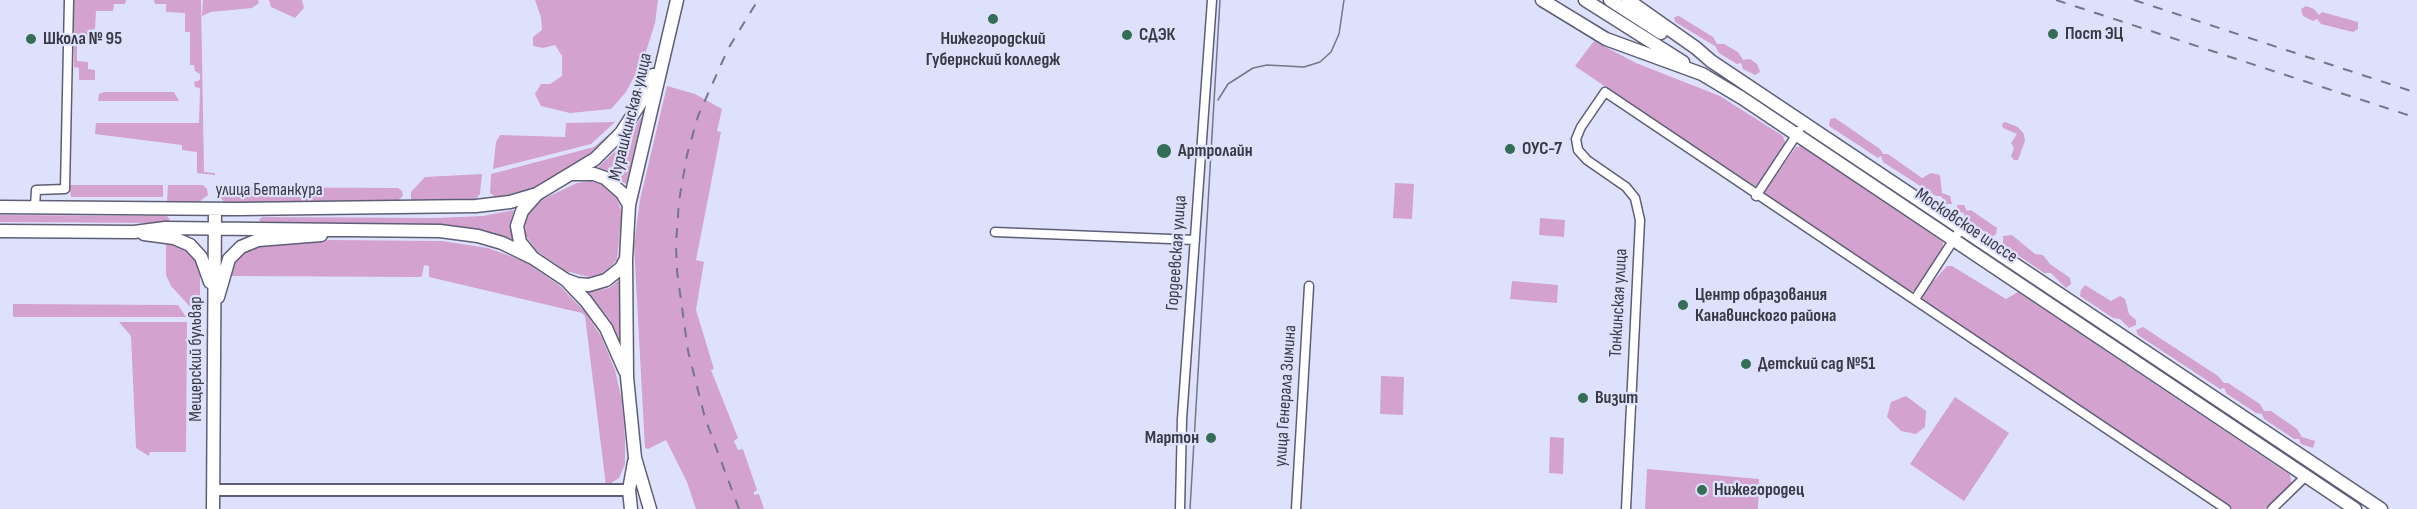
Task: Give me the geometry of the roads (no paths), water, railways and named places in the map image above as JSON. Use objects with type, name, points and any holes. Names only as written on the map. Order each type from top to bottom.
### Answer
[{"type":"main road","name":"Мурашкинская улица","points":[[629,205],[677,0]]},
{"type":"main road","name":"Московское шоссе","points":[[1542,0],[1606,39],[1702,74],[1797,134],[2355,509]]},
{"type":"main road","points":[[1585,0],[1702,74]]},
{"type":"main road","points":[[1610,0],[1711,62]]},
{"type":"main road","name":"Московское шоссе","points":[[1628,0],[1696,48],[1711,62],[1962,227],[2380,509]]},
{"type":"main road","name":"Мурашкинская улица","points":[[573,174],[608,147],[632,118],[669,38]]},
{"type":"main road","points":[[533,258],[520,242],[517,226],[522,211],[537,194],[573,174],[594,174],[605,178],[622,193],[629,205],[626,259],[627,377],[635,458],[650,509]]},
{"type":"main road","name":"улица Бетанкура","points":[[0,207],[215,209],[485,206],[537,194]]},
{"type":"main road","name":"Мещерский бульвар","points":[[213,509],[215,209]]},
{"type":"main road","points":[[134,232],[158,228],[440,231],[478,236],[502,243],[533,258],[566,280],[586,300],[606,328],[627,377]]},
{"type":"main road","points":[[0,231],[134,232],[174,238],[190,245],[201,257],[214,292]]},
{"type":"main road","points":[[214,313],[229,259],[241,247],[258,240],[309,237],[339,231]]},
{"type":"main road","points":[[566,280],[577,284],[598,284],[615,274],[626,259]]},
{"type":"main road","points":[[630,509],[629,490],[635,458]]},
{"type":"main road","points":[[629,490],[644,488]]},
{"type":"street","points":[[35,207],[36,190],[65,189],[69,0]]},
{"type":"street","name":"Гордеевская улица","points":[[1180,509],[1182,419],[1212,0]]},
{"type":"street","name":"Тонкинская улица","points":[[1626,509],[1640,219],[1635,198],[1626,187],[1578,150],[1576,140],[1581,127],[1605,92],[1756,196]]},
{"type":"street","points":[[1804,122],[1756,196],[1915,299],[2226,509]]},
{"type":"street","points":[[1915,299],[1962,227]]},
{"type":"street","points":[[995,232],[1195,240]]},
{"type":"street","name":"улица Генерала Зимина","points":[[1296,509],[1309,286]]},
{"type":"street","points":[[2272,509],[2306,476]]},
{"type":"street","points":[[213,490],[629,490]]},
{"type":"tram line","points":[[1190,509],[1220,0]]},
{"type":"tram line","points":[[1218,100],[1228,84],[1253,68],[1267,65],[1304,67],[1320,62],[1331,52],[1339,34],[1344,0]]},
{"type":"railway","points":[[739,509],[705,418],[688,351],[677,271],[676,244],[679,201],[687,155],[698,116],[728,49],[758,0]]},
{"type":"railway","points":[[2056,0],[2417,118]]},
{"type":"railway","points":[[2134,0],[2417,93]]},
{"type":"place","name":"Нижегородский Губернский колледж","points":[[993,19]]},
{"type":"place","name":"Пост ЭЦ","points":[[2053,34]]},
{"type":"place","name":"СДЭК","points":[[1127,35]]},
{"type":"place","name":"Школа № 95","points":[[31,39]]},
{"type":"place","name":"ОУС-7","points":[[1510,149]]},
{"type":"place","name":"Артролайн","points":[[1164,151]]},
{"type":"place","name":"Центр образования Канавинского района","points":[[1683,305]]},
{"type":"place","name":"Детский сад №51","points":[[1746,364]]},
{"type":"place","name":"Визит","points":[[1583,398]]},
{"type":"place","name":"Мартон","points":[[1211,438]]},
{"type":"place","name":"Нижегородец","points":[[1702,490]]}]
